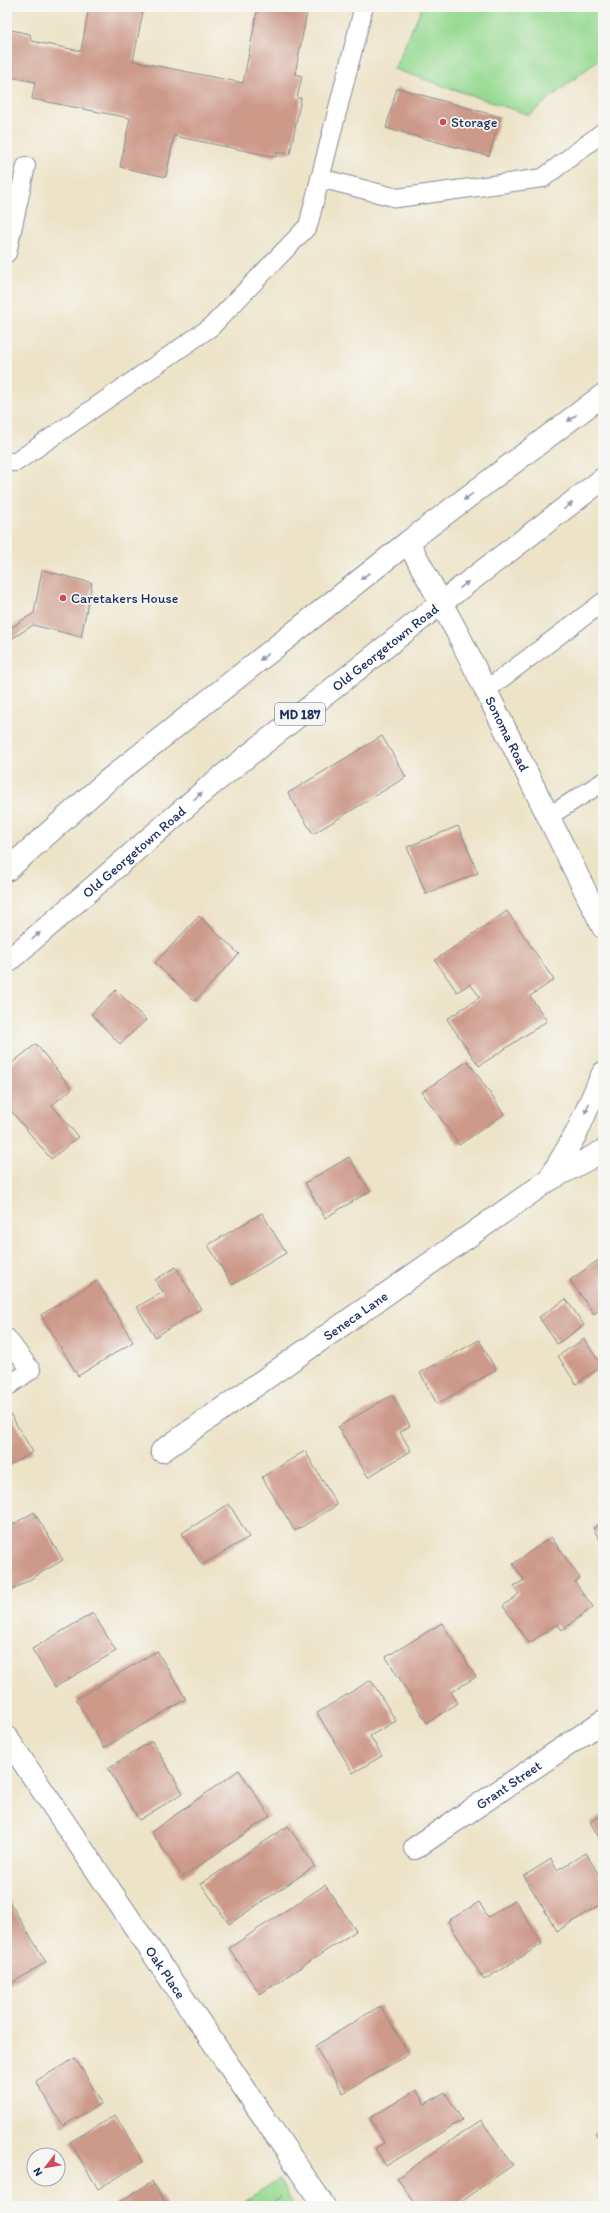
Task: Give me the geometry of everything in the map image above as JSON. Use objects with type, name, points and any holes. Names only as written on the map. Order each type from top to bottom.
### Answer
[{"type":"street","points":[[7,870],[107,781],[408,542],[603,395]]},
{"type":"street","name":"Old Georgetown Road","points":[[7,962],[211,785],[441,603],[603,479]]},
{"type":"street","name":"Sonoma Road","points":[[408,542],[486,690],[603,927]]},
{"type":"street","name":"Seneca Lane","points":[[549,1180],[576,1132],[603,1072]]},
{"type":"street","name":"Seneca Lane","points":[[162,1451],[549,1180],[603,1151]]},
{"type":"street","name":"Grant Street","points":[[415,1848],[603,1721]]},
{"type":"street","name":"Oak Place","points":[[7,1738],[324,2206]]},
{"type":"lane","points":[[7,462],[16,462],[210,327],[308,226],[363,10]]},
{"type":"lane","points":[[320,178],[397,198],[543,178],[603,132]]},
{"type":"lane","points":[[7,253],[26,166]]},
{"type":"lane","points":[[486,690],[603,602]]},
{"type":"lane","points":[[549,816],[603,782]]},
{"type":"lane","points":[[7,1338],[31,1370],[7,1387]]},
{"type":"green space","points":[[422,7],[603,7],[603,56],[529,115],[394,69]]},
{"type":"green space","points":[[279,2179],[294,2206],[237,2206]]},
{"type":"building","points":[[89,7],[144,7],[133,61],[243,83],[258,7],[308,7],[295,74],[302,76],[297,98],[301,98],[290,154],[277,152],[276,157],[174,136],[166,177],[120,167],[130,118],[32,99],[35,82],[7,76],[7,29],[30,34],[31,41],[81,51]]},
{"type":"building","name":"Storage","points":[[397,88],[500,117],[489,156],[386,128]]},
{"type":"building","name":"Caretakers House","points":[[42,570],[92,583],[81,637],[33,625],[7,642],[7,630],[34,613]]},
{"type":"building","points":[[382,736],[406,777],[313,834],[288,793]]},
{"type":"building","points":[[458,826],[478,873],[426,894],[407,847]]},
{"type":"building","points":[[507,911],[554,980],[530,996],[547,1021],[479,1066],[447,1019],[480,997],[470,984],[457,992],[435,960]]},
{"type":"building","points":[[199,916],[239,954],[195,1001],[155,963]]},
{"type":"building","points":[[116,990],[146,1020],[120,1044],[91,1014]]},
{"type":"building","points":[[36,1044],[72,1089],[52,1105],[78,1137],[51,1159],[7,1106],[7,1067]]},
{"type":"building","points":[[468,1061],[504,1114],[459,1145],[422,1092]]},
{"type":"building","points":[[349,1157],[370,1191],[325,1218],[305,1183]]},
{"type":"building","points":[[262,1213],[286,1253],[232,1285],[208,1245]]},
{"type":"building","points":[[603,1257],[603,1307],[594,1314],[570,1280]]},
{"type":"building","points":[[176,1267],[201,1309],[155,1337],[137,1307],[163,1292],[155,1280]]},
{"type":"building","points":[[97,1281],[133,1342],[78,1376],[41,1315]]},
{"type":"building","points":[[566,1299],[584,1325],[557,1344],[539,1317]]},
{"type":"building","points":[[584,1339],[602,1366],[576,1384],[558,1356]]},
{"type":"building","points":[[479,1340],[496,1370],[437,1404],[420,1373]]},
{"type":"building","points":[[392,1395],[410,1426],[400,1432],[411,1451],[368,1477],[338,1427]]},
{"type":"building","points":[[9,1412],[33,1452],[7,1467],[7,1413]]},
{"type":"building","points":[[305,1451],[337,1505],[295,1531],[262,1477]]},
{"type":"building","points":[[229,1504],[249,1537],[202,1565],[182,1533]]},
{"type":"building","points":[[34,1512],[63,1560],[7,1593],[7,1528]]},
{"type":"building","points":[[603,1522],[603,1545],[593,1528]]},
{"type":"building","points":[[551,1537],[580,1578],[575,1582],[593,1607],[562,1630],[557,1624],[529,1643],[503,1606],[519,1594],[514,1586],[524,1580],[513,1564]]},
{"type":"building","points":[[93,1613],[116,1651],[55,1687],[32,1649]]},
{"type":"building","points":[[442,1623],[476,1677],[451,1692],[458,1703],[427,1723],[386,1657]]},
{"type":"building","points":[[157,1651],[186,1699],[104,1748],[76,1699]]},
{"type":"building","points":[[371,1680],[396,1721],[370,1736],[382,1756],[353,1773],[317,1713]]},
{"type":"building","points":[[152,1741],[183,1793],[139,1820],[108,1768]]},
{"type":"building","points":[[239,1770],[270,1816],[183,1877],[151,1832]]},
{"type":"building","points":[[603,1814],[603,1844],[590,1822]]},
{"type":"building","points":[[288,1826],[315,1866],[229,1924],[201,1884]]},
{"type":"building","points":[[586,1853],[603,1882],[603,1903],[557,1931],[524,1876],[551,1859],[557,1870]]},
{"type":"building","points":[[325,1885],[356,1931],[260,1994],[229,1948]]},
{"type":"building","points":[[7,1898],[46,1962],[7,1986]]},
{"type":"building","points":[[515,1900],[542,1944],[484,1980],[448,1921],[479,1902],[488,1917]]},
{"type":"building","points":[[380,2006],[409,2054],[343,2093],[315,2046]]},
{"type":"building","points":[[75,2058],[102,2103],[63,2126],[36,2081]]},
{"type":"building","points":[[416,2090],[425,2104],[445,2092],[462,2120],[386,2166],[375,2148],[384,2143],[370,2118]]},
{"type":"building","points":[[115,2115],[143,2162],[98,2189],[70,2142]]},
{"type":"building","points":[[481,2120],[513,2165],[454,2206],[417,2206],[397,2178]]},
{"type":"building","points":[[603,2128],[603,2145],[595,2133]]},
{"type":"building","points":[[152,2182],[167,2206],[114,2205]]},
{"type":"place","name":"Storage","points":[[443,122]]},
{"type":"place","name":"Caretakers House","points":[[63,598]]}]
